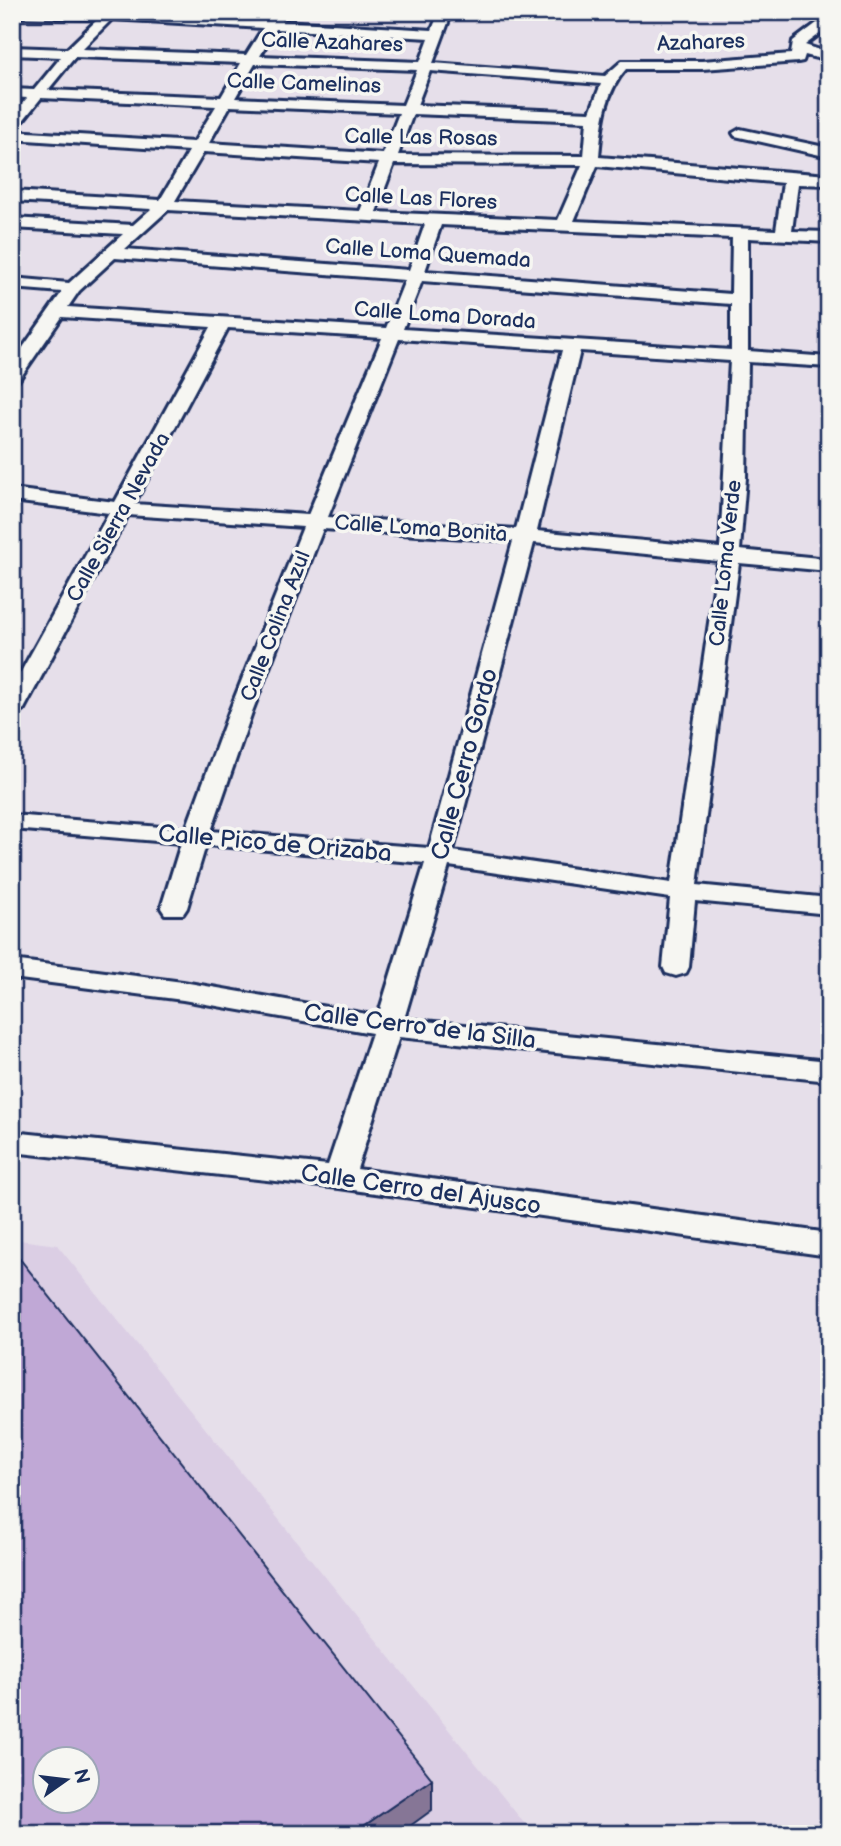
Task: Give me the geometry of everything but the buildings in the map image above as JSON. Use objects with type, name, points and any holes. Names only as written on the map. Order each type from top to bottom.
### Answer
[{"type":"street","points":[[12,377],[73,288],[166,203],[271,25],[284,12]]},
{"type":"street","points":[[329,28],[362,12]]},
{"type":"street","points":[[366,216],[406,108],[446,12]]},
{"type":"street","points":[[12,13],[111,14],[437,34]]},
{"type":"street","points":[[12,124],[72,52],[111,14]]},
{"type":"street","name":"Azahares","points":[[609,80],[622,65],[702,65],[797,58],[800,49],[797,44],[825,26]]},
{"type":"street","points":[[800,49],[829,57]]},
{"type":"street","name":"Calle Azahares","points":[[12,51],[424,66],[609,80]]},
{"type":"street","points":[[564,226],[591,161],[595,117],[609,80]]},
{"type":"street","name":"Calle Camelinas","points":[[12,93],[595,117]]},
{"type":"street","points":[[740,133],[829,153]]},
{"type":"street","name":"Calle Las Rosas","points":[[12,135],[388,159],[591,161],[790,179],[829,180]]},
{"type":"street","points":[[783,234],[790,179]]},
{"type":"street","name":"Calle Las Flores","points":[[12,195],[435,220],[740,231],[829,237]]},
{"type":"street","name":"Calle Colina Azul","points":[[174,908],[195,836],[316,520],[394,334],[435,220]]},
{"type":"street","points":[[12,223],[137,230]]},
{"type":"street","name":"Calle Loma Verde","points":[[676,967],[681,892],[729,558],[741,356],[740,231]]},
{"type":"street","name":"Calle Loma Quemada","points":[[112,253],[740,300]]},
{"type":"street","points":[[12,283],[73,288]]},
{"type":"street","name":"Calle Loma Dorada","points":[[58,312],[829,362]]},
{"type":"street","name":"Calle Sierra Nevada","points":[[12,709],[222,324]]},
{"type":"street","name":"Calle Cerro Gordo","points":[[339,1177],[391,1027],[440,857],[526,536],[572,346]]},
{"type":"street","name":"Calle Loma Bonita","points":[[12,495],[122,509],[526,536],[729,558],[829,565]]},
{"type":"street","name":"Calle Pico de Orizaba","points":[[12,822],[440,857],[681,892],[829,906]]},
{"type":"street","name":"Calle Cerro de la Silla","points":[[12,969],[183,991],[391,1027],[829,1071]]},
{"type":"street","name":"Calle Cerro del Ajusco","points":[[12,1142],[339,1177],[829,1245]]},
{"type":"shaded area","points":[[12,1239],[57,1245],[533,1834],[12,1834]]}]
